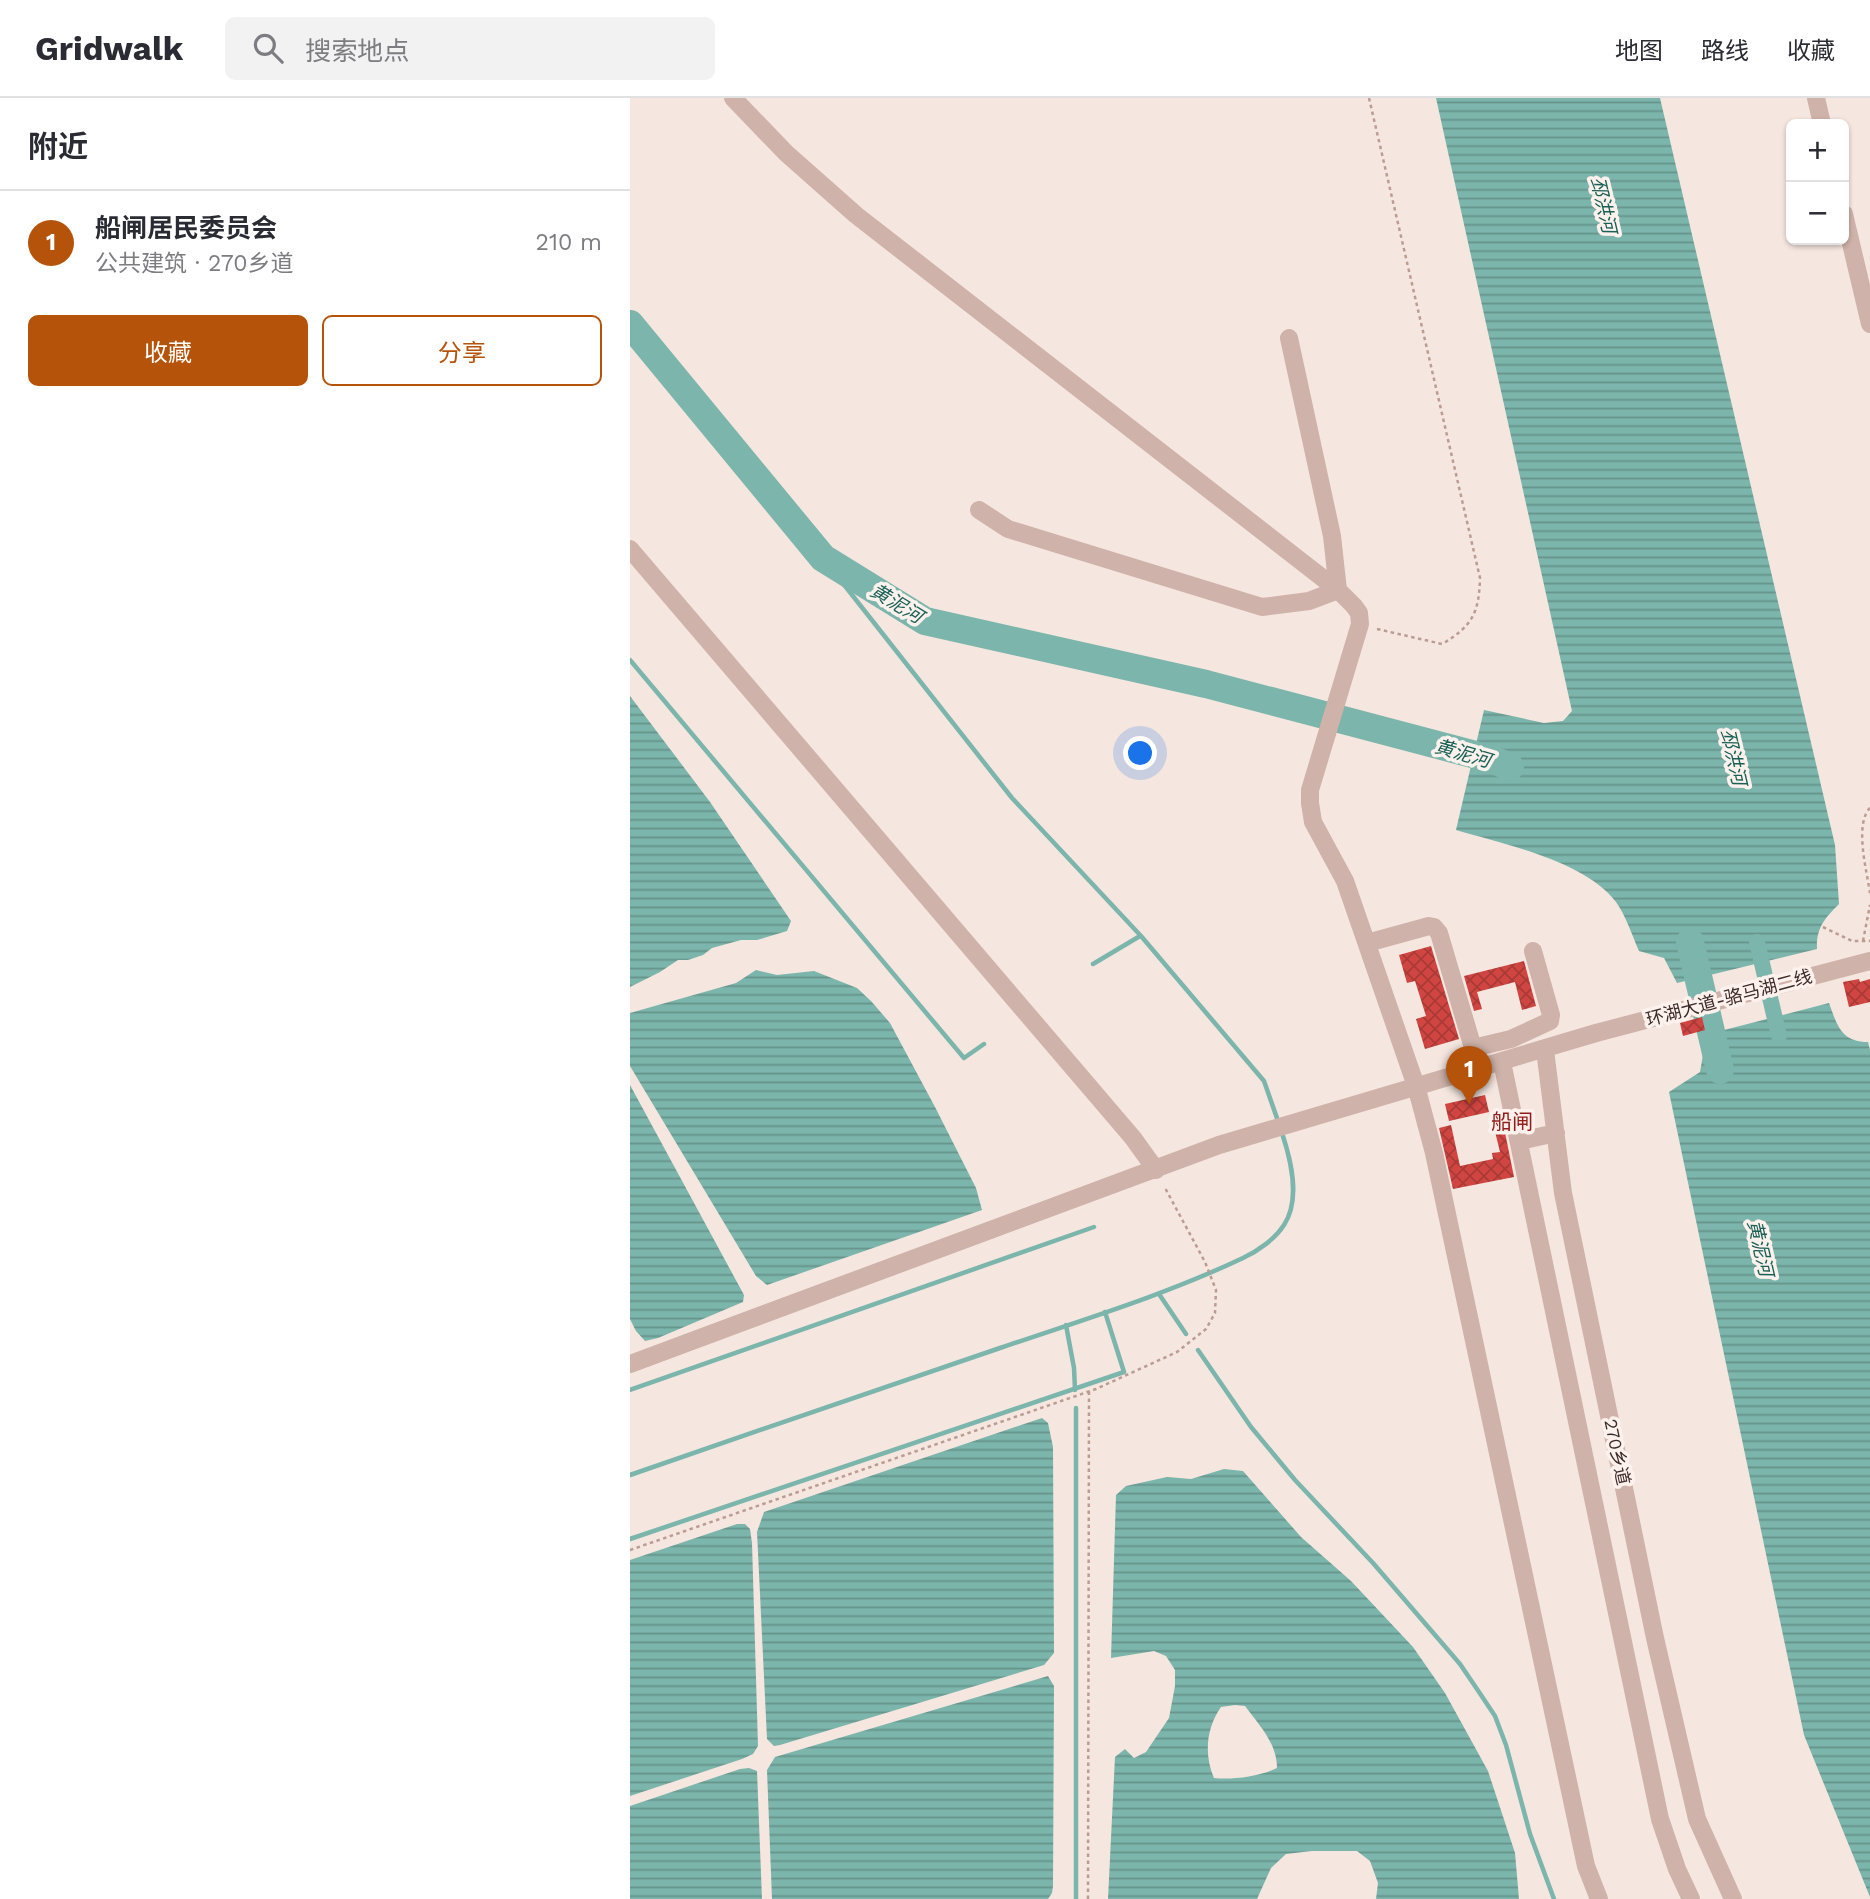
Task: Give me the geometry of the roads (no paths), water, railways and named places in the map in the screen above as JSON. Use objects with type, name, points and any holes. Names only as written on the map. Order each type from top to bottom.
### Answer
[{"type":"street","points":[[733,98],[786,153],[856,215],[1338,590],[1359,614],[1360,624],[1310,790],[1313,822],[1345,881],[1416,1086],[1434,1153],[1586,1866],[1599,1899]]},
{"type":"street","points":[[1816,98],[1821,119]]},
{"type":"street","points":[[1849,235],[1870,324]]},
{"type":"street","points":[[1289,338],[1332,536],[1338,590]]},
{"type":"street","points":[[979,510],[1008,529],[1262,607],[1309,601],[1338,590]]},
{"type":"street","points":[[630,549],[1133,1138],[1156,1170]]},
{"type":"street","points":[[1367,943],[1429,926],[1434,927],[1473,1048],[1511,1039],[1550,1021],[1551,1015],[1533,951]]},
{"type":"street","name":"环湖大道-骆马湖二线","points":[[1545,1050],[1596,1033],[1866,962]]},
{"type":"street","points":[[630,1364],[1219,1145],[1545,1050]]},
{"type":"street","name":"270乡道","points":[[1545,1050],[1563,1193],[1655,1638],[1697,1819],[1733,1899]]},
{"type":"street","points":[[1502,1062],[1660,1819],[1677,1869],[1691,1899]]},
{"type":"street","points":[[1519,1141],[1556,1133]]},
{"type":"water","points":[[1436,98],[1660,98],[1835,845],[1839,904],[1822,924],[1817,949],[1677,983],[1664,958],[1639,951],[1616,902],[1585,875],[1520,848],[1456,830],[1484,710],[1544,723],[1563,721],[1572,711]]},
{"type":"water","points":[[630,696],[710,802],[791,921],[787,931],[757,940],[741,940],[712,948],[703,955],[688,960],[678,960],[630,987]]},
{"type":"water","points":[[756,970],[777,975],[814,971],[857,988],[871,1001],[890,1023],[935,1107],[976,1188],[982,1210],[767,1285],[756,1276],[630,1066],[630,1013],[736,983]]},
{"type":"water","points":[[1829,1003],[1841,1031],[1852,1039],[1868,1042],[1870,1050],[1870,1897],[1804,1735],[1669,1092],[1700,1072],[1704,1049],[1701,1036]]},
{"type":"water","points":[[630,1085],[744,1295],[743,1302],[645,1341],[630,1319]]},
{"type":"water","points":[[1042,1418],[1048,1423],[1053,1447],[1054,1653],[1044,1665],[774,1746],[767,1739],[757,1532],[764,1512]]},
{"type":"water","points":[[1224,1469],[1243,1471],[1301,1537],[1351,1581],[1413,1647],[1445,1693],[1488,1771],[1515,1853],[1519,1899],[1376,1899],[1378,1883],[1370,1861],[1357,1851],[1312,1851],[1286,1854],[1271,1868],[1257,1899],[1108,1899],[1115,1757],[1125,1749],[1134,1758],[1146,1752],[1169,1718],[1175,1686],[1175,1670],[1166,1656],[1154,1651],[1111,1658],[1116,1495],[1126,1486],[1167,1477],[1191,1479]],"holes":[[[1245,1706],[1271,1742],[1277,1768],[1246,1777],[1214,1778],[1208,1751],[1212,1724],[1221,1707]]]},
{"type":"water","points":[[737,1524],[745,1524],[750,1529],[752,1543],[758,1746],[753,1754],[742,1759],[630,1796],[630,1560]]},
{"type":"water","points":[[1048,1676],[1054,1686],[1053,1886],[1048,1899],[772,1899],[767,1770],[775,1757]]},
{"type":"water","points":[[749,1768],[757,1771],[762,1899],[630,1899],[630,1806]]},
{"type":"waterway","name":"黄泥河","points":[[630,324],[823,558],[925,621],[1206,684],[1491,759],[1510,767]]},
{"type":"waterway","points":[[823,558],[1012,798],[1141,936],[1264,1081],[1279,1124]]},
{"type":"waterway","points":[[630,660],[964,1058],[984,1044]]},
{"type":"waterway","points":[[1093,964],[1140,936]]},
{"type":"waterway","name":"黄泥河","points":[[1690,942],[1720,1070]]},
{"type":"waterway","name":"邳洪河","points":[[1757,942],[1779,1036]]},
{"type":"waterway","points":[[630,1475],[1123,1306],[1184,1284],[1249,1255],[1276,1235],[1289,1215],[1293,1179],[1282,1133]]},
{"type":"waterway","points":[[630,1390],[1094,1227]]},
{"type":"waterway","points":[[1159,1294],[1186,1334]]},
{"type":"waterway","points":[[630,1539],[1124,1372],[1105,1312]]},
{"type":"waterway","points":[[1066,1325],[1075,1390]]},
{"type":"waterway","points":[[1198,1350],[1251,1427],[1460,1664],[1495,1716],[1506,1745],[1530,1834],[1554,1899]]},
{"type":"waterway","points":[[1076,1408],[1076,1899]]},
{"type":"place","name":"船闸居民委员会","points":[[1469,1104]]},
{"type":"district","name":"船闸","points":[[1512,1122]]}]
